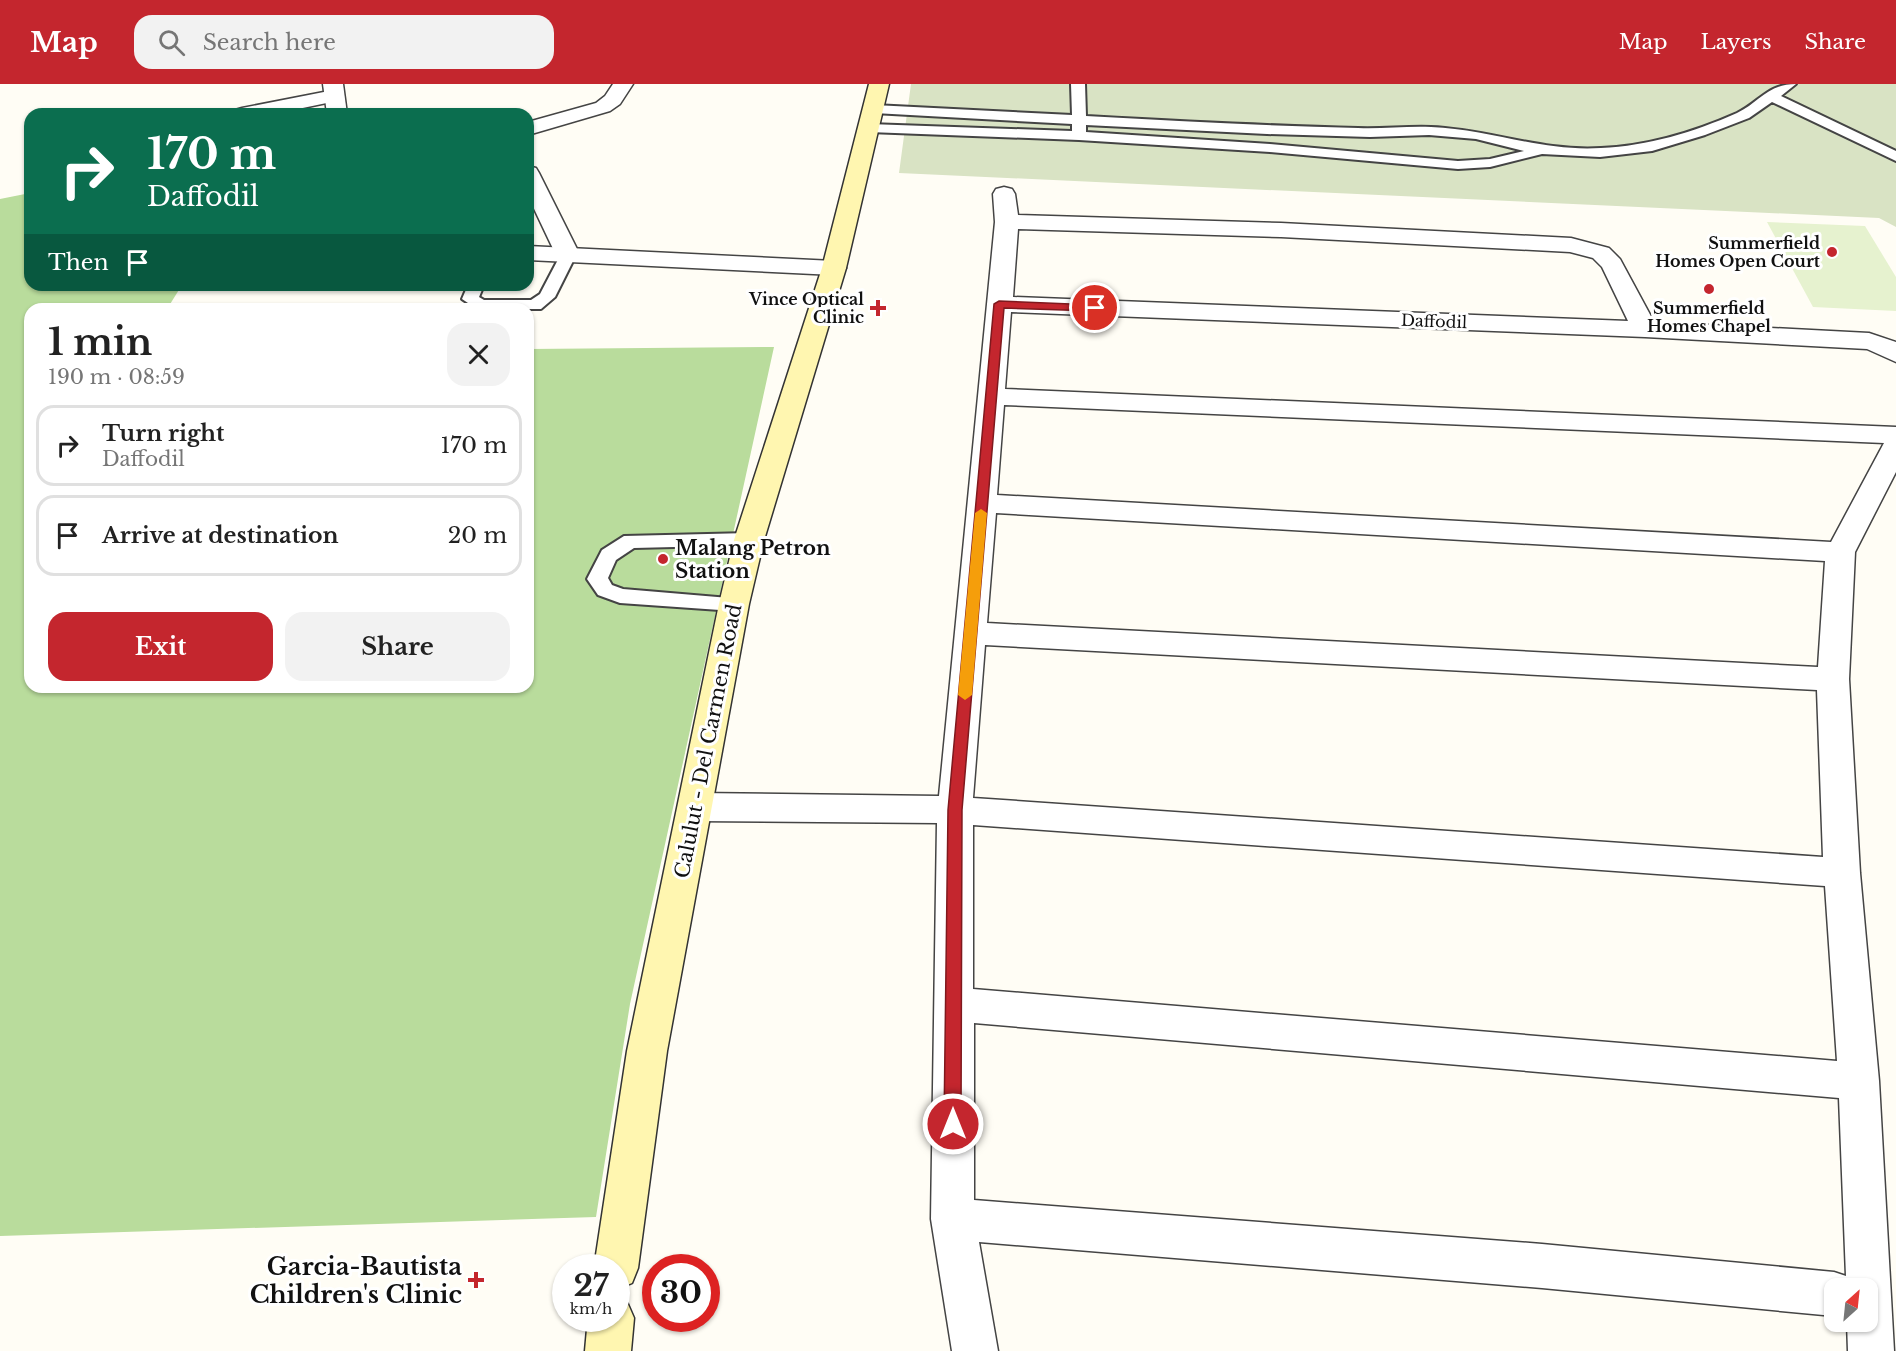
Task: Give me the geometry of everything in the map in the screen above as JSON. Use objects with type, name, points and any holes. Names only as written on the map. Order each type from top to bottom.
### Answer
[{"type":"main road","name":"Calulut - Del Carmen Road","points":[[618,1254],[647,1052],[668,934],[696,807],[734,604],[749,540],[834,268],[874,107]]},
{"type":"main road","points":[[608,1351],[610,1332]]},
{"type":"street","points":[[534,127],[603,107],[613,100],[623,84]]},
{"type":"street","points":[[277,108],[335,98]]},
{"type":"street","points":[[534,185],[568,255]]},
{"type":"street","points":[[975,1351],[953,1219],[955,810],[999,304],[1005,208],[1270,230],[1571,245],[1600,253],[1612,264],[1645,329]]},
{"type":"street","points":[[534,253],[834,268]]},
{"type":"street","name":"Daffodil","points":[[999,304],[1645,329],[1869,341],[1883,345],[1896,354]]},
{"type":"street","points":[[991,396],[1896,435]]},
{"type":"street","points":[[1857,1278],[1859,1081],[1842,873],[1833,679],[1840,552],[1896,445]]},
{"type":"street","points":[[981,503],[1840,552]]},
{"type":"street","points":[[970,633],[1833,679]]},
{"type":"street","points":[[696,807],[955,810],[1842,873]]},
{"type":"street","points":[[953,1004],[1859,1081]]},
{"type":"street","points":[[953,1219],[1530,1265],[1824,1293]]},
{"type":"street","points":[[1866,1332],[1871,1351]]},
{"type":"lane","points":[[1078,84],[1079,136]]},
{"type":"lane","points":[[874,107],[1267,130],[1370,133],[1429,130],[1476,135],[1540,150],[1600,153],[1652,147],[1700,132],[1744,115],[1789,84]]},
{"type":"lane","points":[[1772,97],[1896,157]]},
{"type":"lane","points":[[874,107],[939,130],[1270,148],[1458,165],[1490,163],[1540,150]]},
{"type":"lane","points":[[939,130],[942,111]]},
{"type":"lane","points":[[1267,130],[1270,148]]},
{"type":"lane","points":[[1370,133],[1376,157]]},
{"type":"lane","points":[[534,305],[547,297],[568,255]]},
{"type":"lane","points":[[473,291],[470,299],[479,303]]},
{"type":"lane","points":[[734,604],[620,596],[605,590],[597,579],[607,555],[616,547],[631,541],[749,540]]},
{"type":"green space","points":[[911,84],[1896,84],[1896,227],[1879,218],[899,173]]},
{"type":"green space","points":[[24,194],[24,291],[178,291],[171,303],[24,303],[24,693],[534,693],[534,349],[774,347],[630,1004],[596,1217],[0,1236],[0,199]]},
{"type":"green space","name":"Summerfield Homes Open Court","points":[[1767,222],[1865,226],[1896,277],[1896,311],[1813,307]]},
{"type":"slow traffic","points":[[965,695],[981,513]]},
{"type":"place","name":"Summerfield Homes Open Court","points":[[1832,252]]},
{"type":"place","name":"Summerfield Homes Chapel","points":[[1709,289]]},
{"type":"place","name":"Vince Optical Clinic","points":[[878,308]]},
{"type":"place","name":"Malang Petron Station","points":[[663,559]]},
{"type":"place","name":"Garcia-Bautista Children's Clinic","points":[[476,1280]]},
{"type":"route","points":[[953,1124],[955,810],[999,304],[1095,308]]}]
